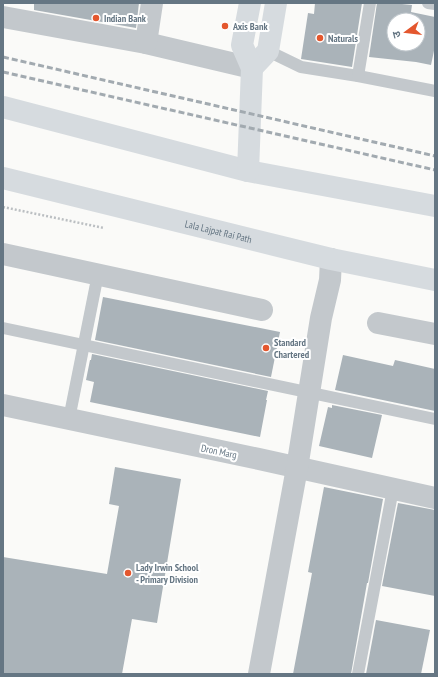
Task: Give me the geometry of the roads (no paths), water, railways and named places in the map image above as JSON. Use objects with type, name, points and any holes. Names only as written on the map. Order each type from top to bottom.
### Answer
[{"type":"main road","points":[[248,171],[252,68],[242,45],[250,3]]},
{"type":"main road","points":[[252,68],[268,51],[276,3]]},
{"type":"main road","points":[[3,107],[248,171],[435,206]]},
{"type":"main road","name":"Lala Lajpat Rai Path","points":[[3,178],[331,259],[435,280]]},
{"type":"street","points":[[3,7],[4,3]]},
{"type":"street","points":[[146,43],[152,3]]},
{"type":"street","points":[[3,16],[146,43],[252,68]]},
{"type":"street","points":[[3,254],[262,310]]},
{"type":"street","points":[[259,674],[297,468],[321,318],[330,280],[331,259]]},
{"type":"street","points":[[378,323],[435,334]]},
{"type":"street","name":"Dron Marg","points":[[3,405],[435,498]]},
{"type":"lane","points":[[358,76],[370,3]]},
{"type":"lane","points":[[428,3],[435,4]]},
{"type":"lane","points":[[268,51],[301,67],[435,91]]},
{"type":"lane","points":[[69,419],[98,274]]},
{"type":"lane","points":[[3,328],[435,419]]},
{"type":"lane","points":[[358,674],[393,489]]},
{"type":"railway","points":[[3,57],[435,156]]},
{"type":"railway","points":[[3,72],[435,170]]},
{"type":"place","name":"Indian Bank","points":[[96,18]]},
{"type":"place","name":"Axis Bank","points":[[225,26]]},
{"type":"place","name":"Naturals","points":[[320,38]]},
{"type":"place","name":"Standard Chartered","points":[[266,348]]},
{"type":"place","name":"Lady Irwin School - Primary Division","points":[[128,573]]}]
